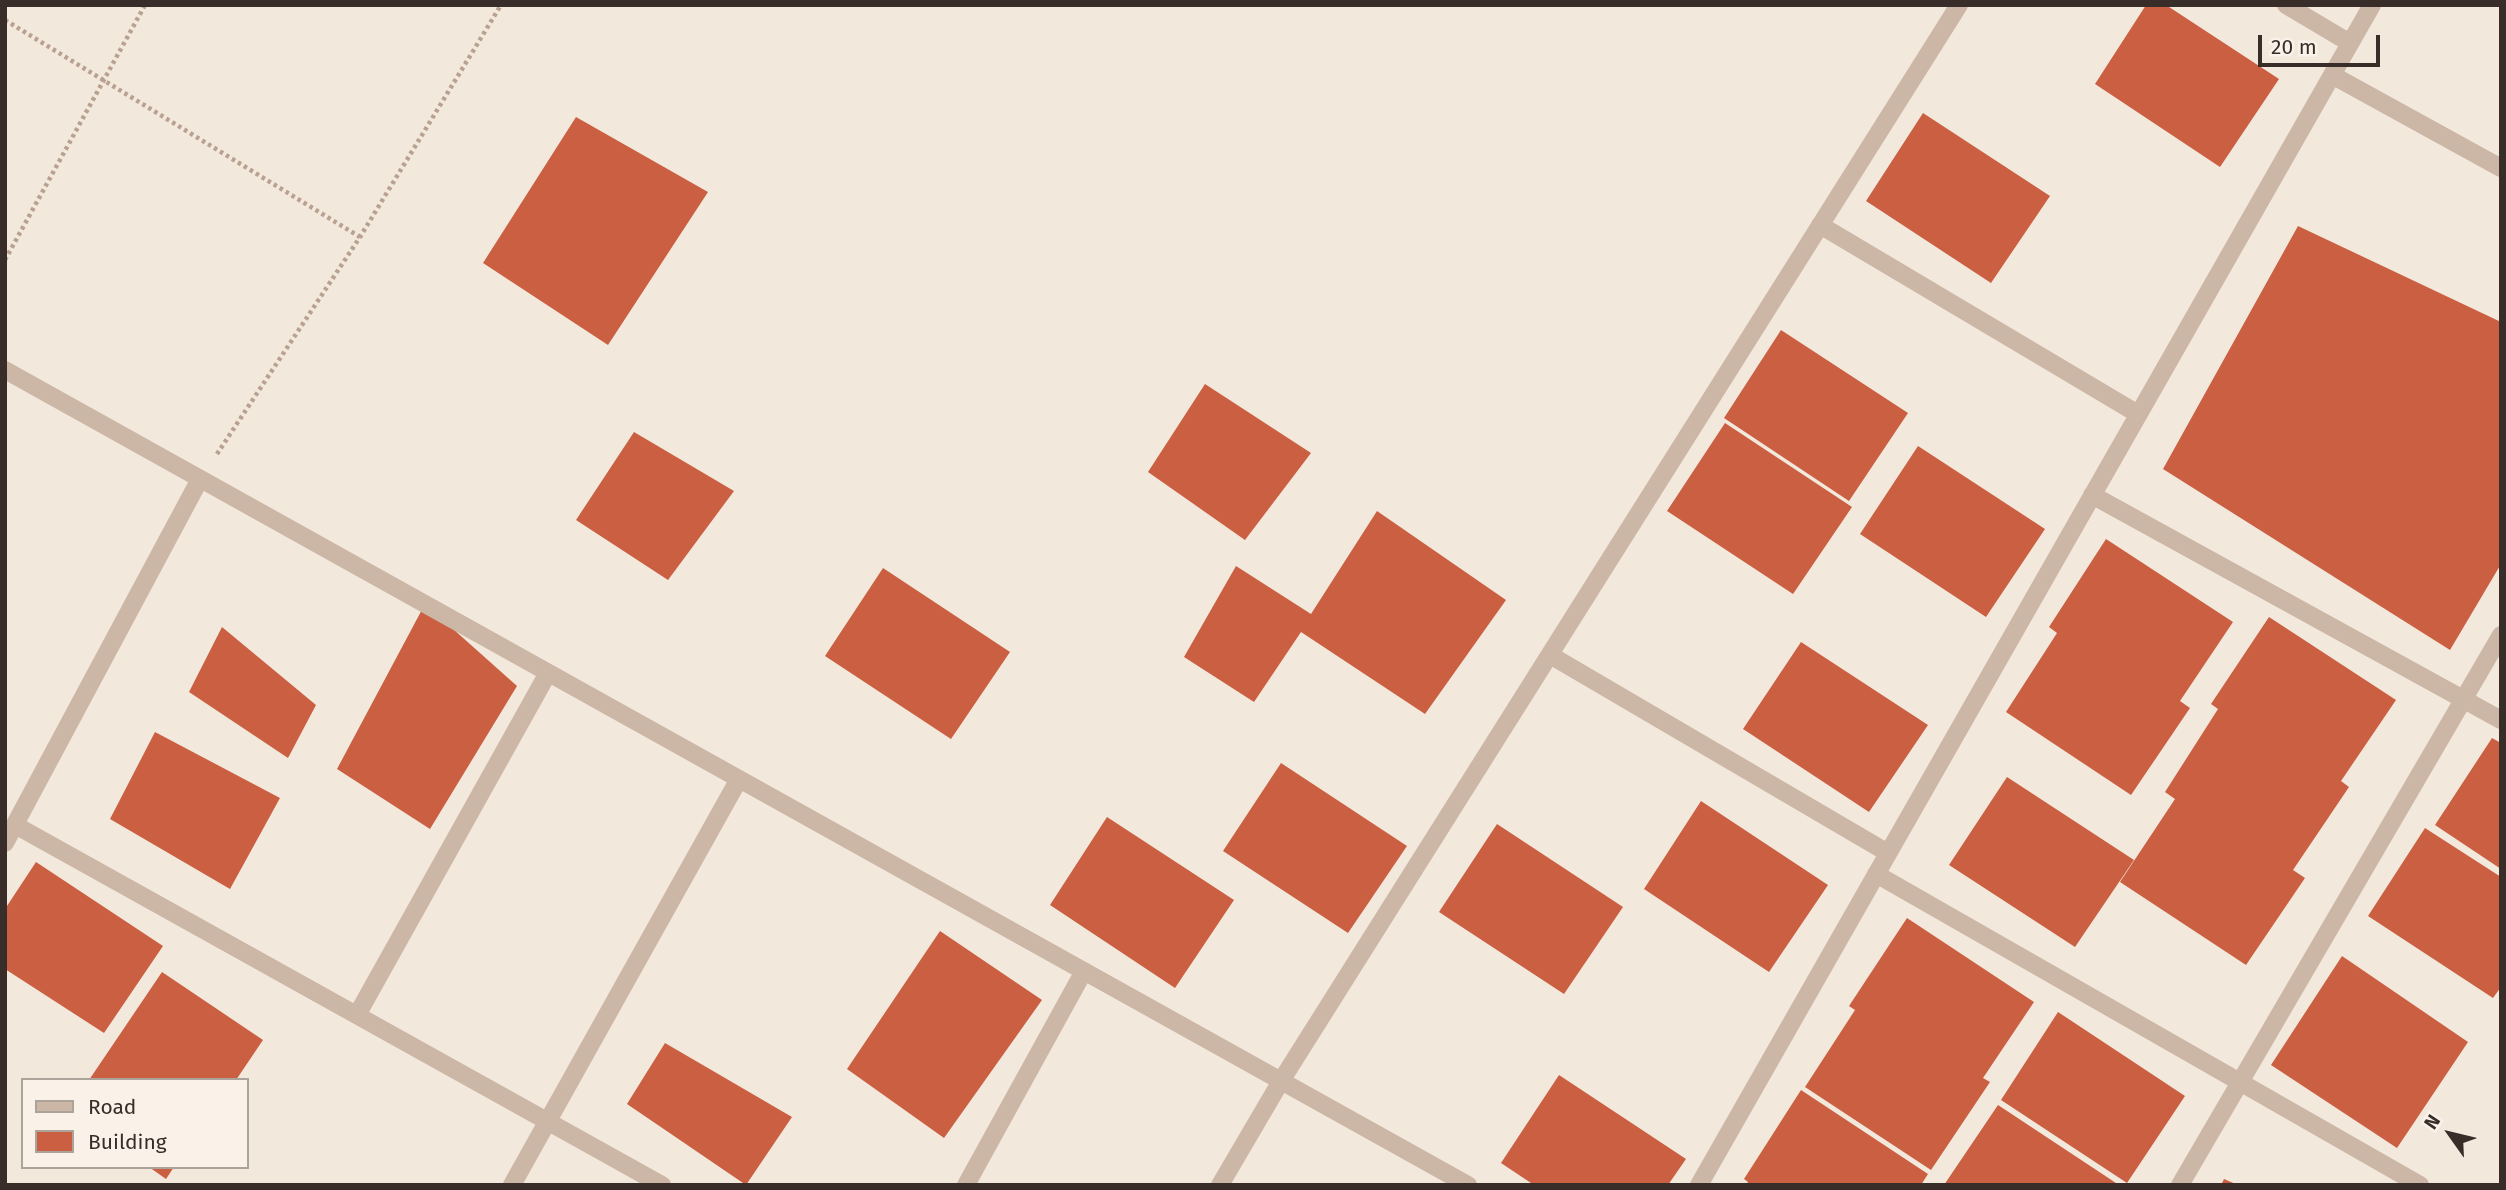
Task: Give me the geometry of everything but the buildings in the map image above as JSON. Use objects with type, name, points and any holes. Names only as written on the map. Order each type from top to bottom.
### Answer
[{"type":"street","points":[[1220,1185],[1282,1081],[1959,5]]},
{"type":"street","points":[[2286,5],[2350,43]]},
{"type":"street","points":[[1699,1185],[2372,5]]},
{"type":"street","points":[[2332,75],[2501,168]]},
{"type":"street","points":[[1820,225],[2138,414]]},
{"type":"street","points":[[5,370],[1468,1185]]},
{"type":"street","points":[[5,843],[200,479]]},
{"type":"street","points":[[2092,495],[2501,720]]},
{"type":"street","points":[[2180,1185],[2501,635]]},
{"type":"street","points":[[1550,655],[1888,853]]},
{"type":"street","points":[[357,1015],[548,673]]},
{"type":"street","points":[[512,1185],[739,779]]},
{"type":"street","points":[[15,825],[662,1185]]},
{"type":"street","points":[[1876,874],[2420,1185]]},
{"type":"street","points":[[965,1185],[1084,971]]},
{"type":"path","points":[[5,260],[145,5]]},
{"type":"path","points":[[200,479],[360,237],[501,5]]},
{"type":"path","points":[[5,20],[360,237]]}]
